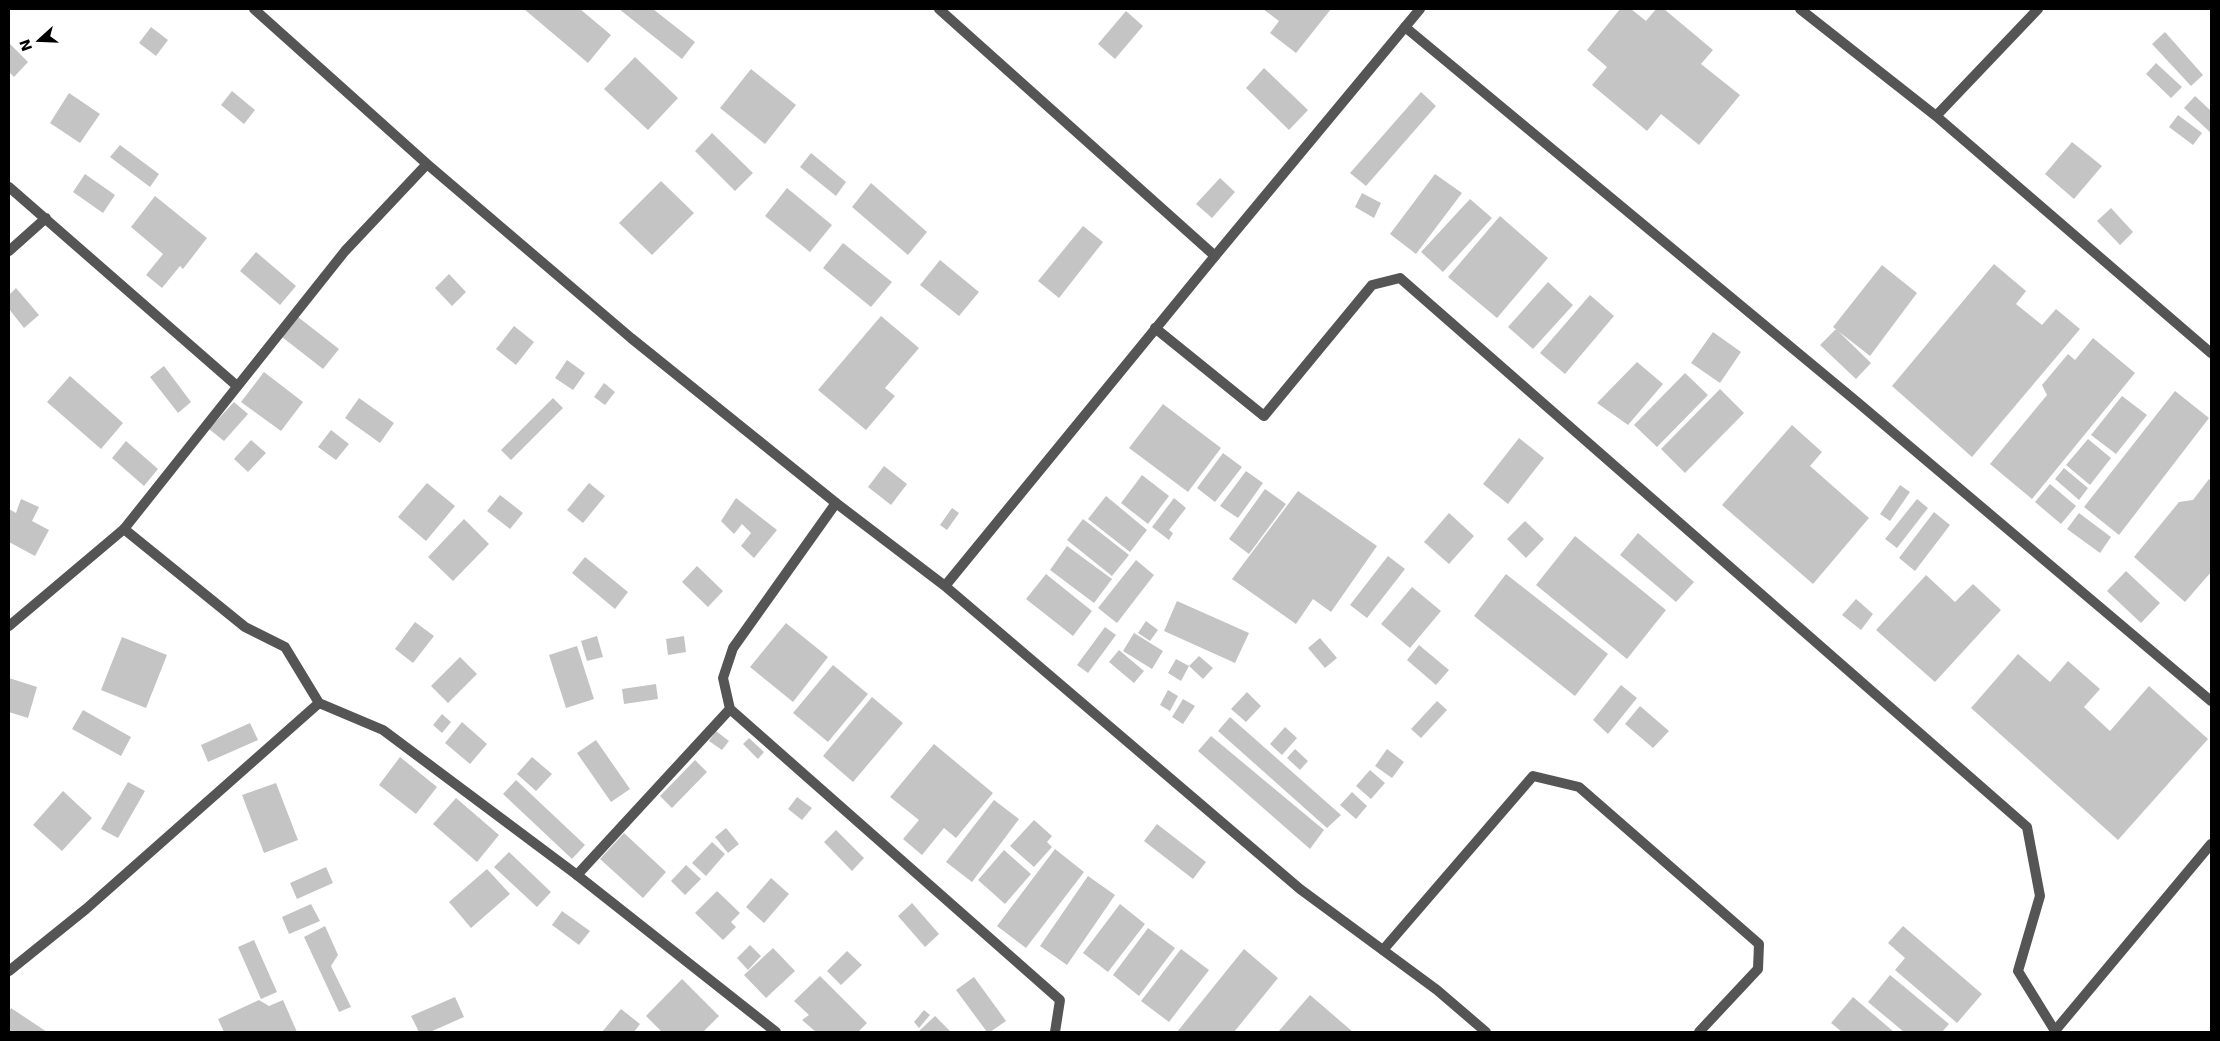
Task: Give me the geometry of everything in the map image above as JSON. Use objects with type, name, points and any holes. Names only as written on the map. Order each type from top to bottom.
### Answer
[{"type":"street","points":[[254,9],[427,164],[631,338],[836,503],[945,586],[1300,889],[1437,990],[1486,1032]]},
{"type":"street","points":[[939,9],[1215,256]]},
{"type":"street","points":[[945,586],[1420,9]]},
{"type":"street","points":[[1800,9],[1936,116],[2211,353]]},
{"type":"street","points":[[1936,116],[2038,9]]},
{"type":"street","points":[[1405,27],[1841,388],[2211,701]]},
{"type":"street","points":[[9,626],[124,528],[345,251],[427,164]]},
{"type":"street","points":[[9,187],[237,386]]},
{"type":"street","points":[[9,251],[46,218]]},
{"type":"street","points":[[1156,328],[1264,416],[1372,285],[1400,278],[2027,827],[2040,896],[2018,971],[2055,1032],[2211,844]]},
{"type":"street","points":[[836,503],[733,648],[723,678],[730,709],[1060,1000],[1055,1032]]},
{"type":"street","points":[[124,528],[245,628],[285,647],[319,703],[383,730],[577,875],[776,1032]]},
{"type":"street","points":[[9,971],[86,909],[319,703]]},
{"type":"street","points":[[577,875],[730,709]]},
{"type":"street","points":[[1383,950],[1533,776],[1579,788],[1759,944],[1758,969],[1699,1032]]},
{"type":"building","points":[[524,9],[580,9],[611,35],[588,63]]},
{"type":"building","points":[[619,9],[653,9],[695,42],[682,59]]},
{"type":"building","points":[[1263,9],[1331,9],[1296,53],[1270,33],[1279,21]]},
{"type":"building","points":[[1620,9],[1631,9],[1646,21],[1656,9],[1664,9],[1713,50],[1701,64],[1740,95],[1699,145],[1661,114],[1647,131],[1592,85],[1607,67],[1587,50]]},
{"type":"building","points":[[1126,11],[1143,26],[1115,59],[1098,44]]},
{"type":"building","points":[[151,27],[168,40],[156,56],[139,43]]},
{"type":"building","points":[[2165,32],[2203,75],[2191,86],[2152,44]]},
{"type":"building","points":[[9,43],[28,62],[14,77],[9,72]]},
{"type":"building","points":[[635,57],[678,98],[648,130],[604,89]]},
{"type":"building","points":[[2156,63],[2182,87],[2171,98],[2146,74]]},
{"type":"building","points":[[1264,68],[1308,110],[1289,130],[1246,88]]},
{"type":"building","points":[[751,69],[796,105],[765,144],[720,108]]},
{"type":"building","points":[[232,91],[255,110],[244,124],[221,105]]},
{"type":"building","points":[[1421,92],[1436,106],[1366,186],[1350,173]]},
{"type":"building","points":[[69,93],[100,114],[80,143],[50,123]]},
{"type":"building","points":[[2195,96],[2211,111],[2211,133],[2184,108]]},
{"type":"building","points":[[2178,115],[2202,133],[2193,145],[2169,127]]},
{"type":"building","points":[[712,133],[753,173],[735,191],[695,151]]},
{"type":"building","points":[[2072,142],[2102,166],[2074,199],[2045,174]]},
{"type":"building","points":[[120,145],[159,174],[150,187],[110,157]]},
{"type":"building","points":[[811,153],[846,182],[836,196],[800,167]]},
{"type":"building","points":[[85,174],[115,195],[103,213],[73,192]]},
{"type":"building","points":[[1435,174],[1462,193],[1416,254],[1390,234]]},
{"type":"building","points":[[1220,178],[1235,192],[1212,218],[1196,204]]},
{"type":"building","points":[[661,181],[694,213],[652,255],[619,223]]},
{"type":"building","points":[[871,183],[927,232],[908,255],[852,207]]},
{"type":"building","points":[[787,188],[832,225],[810,252],[765,216]]},
{"type":"building","points":[[1362,193],[1381,203],[1374,218],[1355,207]]},
{"type":"building","points":[[155,196],[207,238],[183,269],[180,266],[162,288],[146,275],[163,254],[131,227]]},
{"type":"building","points":[[1470,199],[1492,218],[1443,272],[1421,252]]},
{"type":"building","points":[[2111,208],[2133,232],[2120,245],[2097,221]]},
{"type":"building","points":[[1500,216],[1548,258],[1497,318],[1448,277]]},
{"type":"building","points":[[1083,226],[1103,242],[1059,298],[1038,281]]},
{"type":"building","points":[[843,243],[892,282],[871,307],[823,268]]},
{"type":"building","points":[[256,252],[296,286],[280,305],[240,271]]},
{"type":"building","points":[[940,260],[979,292],[959,316],[920,285]]},
{"type":"building","points":[[1994,264],[2026,291],[2016,304],[2042,325],[2056,309],[2080,329],[1972,457],[1892,386]]},
{"type":"building","points":[[1882,265],[1917,293],[1870,356],[1833,327]]},
{"type":"building","points":[[449,274],[466,292],[452,306],[435,288]]},
{"type":"building","points":[[1548,282],[1573,305],[1533,349],[1508,327]]},
{"type":"building","points":[[16,288],[39,315],[24,328],[9,309],[9,295]]},
{"type":"building","points":[[1590,295],[1614,316],[1565,374],[1540,353]]},
{"type":"building","points":[[881,316],[919,348],[885,388],[895,396],[866,430],[818,390]]},
{"type":"building","points":[[298,317],[339,349],[323,369],[282,337]]},
{"type":"building","points":[[514,326],[534,342],[516,365],[496,349]]},
{"type":"building","points":[[1836,329],[1871,363],[1856,379],[1820,345]]},
{"type":"building","points":[[1713,332],[1741,352],[1720,383],[1691,363]]},
{"type":"building","points":[[2093,338],[2135,373],[2032,499],[1990,464],[2047,395],[2042,385],[2068,354],[2075,360]]},
{"type":"building","points":[[567,360],[585,373],[573,390],[555,378]]},
{"type":"building","points":[[1637,362],[1663,384],[1628,425],[1597,403]]},
{"type":"building","points":[[164,366],[191,402],[178,413],[150,377]]},
{"type":"building","points":[[264,372],[303,402],[281,431],[241,402]]},
{"type":"building","points":[[1685,373],[1708,395],[1657,447],[1634,425]]},
{"type":"building","points":[[70,376],[123,423],[101,449],[47,402]]},
{"type":"building","points":[[604,383],[615,392],[605,405],[594,397]]},
{"type":"building","points":[[1720,389],[1744,413],[1685,473],[1661,449]]},
{"type":"building","points":[[2175,391],[2209,418],[2119,535],[2084,507]]},
{"type":"building","points":[[2122,396],[2147,415],[2116,454],[2091,435]]},
{"type":"building","points":[[359,398],[394,423],[380,443],[345,418]]},
{"type":"building","points":[[553,398],[563,408],[511,460],[501,450]]},
{"type":"building","points":[[234,402],[248,414],[224,441],[209,429]]},
{"type":"building","points":[[1163,404],[1221,448],[1188,492],[1129,448]]},
{"type":"building","points":[[1792,425],[1822,452],[1810,466],[1869,518],[1813,584],[1722,505]]},
{"type":"building","points":[[331,430],[349,444],[336,460],[318,447]]},
{"type":"building","points":[[1519,438],[1544,458],[1508,504],[1483,484]]},
{"type":"building","points":[[2088,439],[2111,458],[2090,485],[2066,465]]},
{"type":"building","points":[[251,440],[266,453],[248,472],[234,459]]},
{"type":"building","points":[[126,441],[158,469],[144,486],[112,458]]},
{"type":"building","points":[[1223,453],[1242,467],[1215,502],[1197,488]]},
{"type":"building","points":[[884,466],[907,484],[891,505],[868,487]]},
{"type":"building","points":[[2064,468],[2088,488],[2079,500],[2055,479]]},
{"type":"building","points":[[1246,471],[1263,483],[1238,518],[1220,506]]},
{"type":"building","points":[[1142,475],[1169,496],[1148,524],[1121,503]]},
{"type":"building","points":[[2209,479],[2211,481],[2211,572],[2185,602],[2134,557],[2179,502],[2193,500]]},
{"type":"building","points":[[427,483],[455,506],[426,541],[398,517]]},
{"type":"building","points":[[589,483],[605,496],[583,523],[567,510]]},
{"type":"building","points":[[2050,484],[2076,506],[2061,524],[2035,502]]},
{"type":"building","points":[[1900,485],[1910,492],[1890,521],[1880,514]]},
{"type":"building","points":[[1265,489],[1286,504],[1249,554],[1229,539]]},
{"type":"building","points":[[1298,491],[1377,546],[1331,612],[1313,599],[1296,624],[1232,579]]},
{"type":"building","points":[[500,495],[523,513],[510,529],[487,511]]},
{"type":"building","points":[[1106,496],[1147,530],[1130,552],[1088,519]]},
{"type":"building","points":[[736,498],[777,530],[754,558],[741,546],[751,533],[742,524],[734,534],[721,521]]},
{"type":"building","points":[[1174,498],[1186,508],[1169,530],[1173,533],[1169,540],[1152,527]]},
{"type":"building","points":[[21,499],[39,507],[32,521],[49,530],[35,556],[9,542],[9,509],[16,513]]},
{"type":"building","points":[[1917,499],[1928,508],[1897,548],[1885,539]]},
{"type":"building","points":[[952,508],[959,513],[947,530],[940,525]]},
{"type":"building","points":[[1934,512],[1950,525],[1915,571],[1899,558]]},
{"type":"building","points":[[1449,513],[1474,536],[1449,564],[1424,542]]},
{"type":"building","points":[[2079,513],[2111,537],[2100,553],[2067,529]]},
{"type":"building","points":[[464,519],[489,544],[453,581],[428,557]]},
{"type":"building","points":[[1083,519],[1129,555],[1112,576],[1067,540]]},
{"type":"building","points":[[1525,521],[1544,539],[1526,558],[1507,539]]},
{"type":"building","points":[[1638,533],[1694,582],[1676,602],[1620,555]]},
{"type":"building","points":[[1575,536],[1666,610],[1627,659],[1536,585]]},
{"type":"building","points":[[1067,546],[1112,579],[1094,603],[1050,570]]},
{"type":"building","points":[[1388,556],[1405,569],[1367,618],[1350,605]]},
{"type":"building","points":[[585,557],[628,592],[615,609],[572,573]]},
{"type":"building","points":[[1136,560],[1154,575],[1117,623],[1098,608]]},
{"type":"building","points":[[697,566],[723,591],[708,607],[682,582]]},
{"type":"building","points":[[2126,571],[2160,603],[2141,623],[2107,591]]},
{"type":"building","points":[[1046,574],[1092,611],[1073,636],[1026,599]]},
{"type":"building","points":[[1506,574],[1608,654],[1575,696],[1474,616]]},
{"type":"building","points":[[1926,575],[1955,602],[1973,584],[2001,610],[1935,682],[1876,630]]},
{"type":"building","points":[[1412,587],[1441,611],[1410,648],[1381,624]]},
{"type":"building","points":[[1856,599],[1873,614],[1861,630],[1842,615]]},
{"type":"building","points":[[1177,601],[1249,633],[1235,663],[1164,631]]},
{"type":"building","points":[[1146,621],[1158,630],[1150,641],[1138,633]]},
{"type":"building","points":[[415,622],[434,636],[413,663],[395,649]]},
{"type":"building","points":[[786,623],[828,657],[793,702],[750,667]]},
{"type":"building","points":[[1105,627],[1116,635],[1088,673],[1077,665]]},
{"type":"building","points":[[1134,633],[1163,651],[1152,669],[1123,651]]},
{"type":"building","points":[[597,636],[603,657],[587,661],[581,641]]},
{"type":"building","points":[[684,636],[686,652],[668,655],[666,639]]},
{"type":"building","points":[[122,637],[167,655],[146,708],[101,690]]},
{"type":"building","points":[[1320,638],[1337,658],[1325,668],[1308,648]]},
{"type":"building","points":[[1419,645],[1449,670],[1436,685],[1407,660]]},
{"type":"building","points":[[577,646],[594,699],[566,708],[549,655]]},
{"type":"building","points":[[1119,650],[1144,671],[1134,683],[1109,662]]},
{"type":"building","points":[[2018,654],[2050,682],[2068,661],[2100,689],[2084,707],[2110,731],[2149,686],[2208,739],[2118,840],[1971,708]]},
{"type":"building","points":[[1199,656],[1213,668],[1203,679],[1189,666]]},
{"type":"building","points":[[460,657],[477,674],[448,703],[431,686]]},
{"type":"building","points":[[1176,659],[1189,666],[1181,681],[1168,673]]},
{"type":"building","points":[[833,665],[868,694],[828,742],[793,713]]},
{"type":"building","points":[[9,678],[37,687],[28,718],[9,712]]},
{"type":"building","points":[[656,684],[658,699],[624,704],[622,689]]},
{"type":"building","points":[[1621,685],[1637,698],[1608,734],[1593,720]]},
{"type":"building","points":[[1168,690],[1178,696],[1170,711],[1160,705]]},
{"type":"building","points":[[1247,692],[1261,706],[1246,722],[1231,709]]},
{"type":"building","points":[[872,697],[903,723],[853,782],[823,756]]},
{"type":"building","points":[[1183,699],[1195,706],[1183,724],[1172,717]]},
{"type":"building","points":[[1437,701],[1447,710],[1421,738],[1411,729]]},
{"type":"building","points":[[1640,706],[1669,731],[1653,748],[1625,724]]},
{"type":"building","points":[[83,710],[131,737],[121,756],[72,729]]},
{"type":"building","points":[[442,714],[451,722],[442,733],[433,725]]},
{"type":"building","points":[[1230,717],[1341,815],[1327,828],[1218,731]]},
{"type":"building","points":[[462,722],[487,744],[470,764],[445,743]]},
{"type":"building","points":[[250,723],[258,740],[208,762],[201,745]]},
{"type":"building","points":[[1285,727],[1297,738],[1282,755],[1270,744]]},
{"type":"building","points":[[716,731],[729,741],[722,750],[709,741]]},
{"type":"building","points":[[1211,736],[1324,830],[1310,849],[1198,751]]},
{"type":"building","points":[[749,738],[764,752],[758,759],[743,744]]},
{"type":"building","points":[[596,740],[630,789],[611,802],[577,753]]},
{"type":"building","points":[[934,744],[993,793],[956,838],[944,828],[922,855],[903,839],[919,820],[890,797]]},
{"type":"building","points":[[1295,749],[1308,761],[1300,770],[1287,758]]},
{"type":"building","points":[[1387,749],[1404,762],[1392,778],[1375,766]]},
{"type":"building","points":[[400,757],[437,787],[416,814],[379,785]]},
{"type":"building","points":[[532,757],[552,774],[536,791],[517,774]]},
{"type":"building","points":[[695,760],[707,772],[672,808],[660,796]]},
{"type":"building","points":[[1370,770],[1385,783],[1371,799],[1356,786]]},
{"type":"building","points":[[516,780],[585,845],[572,859],[503,794]]},
{"type":"building","points":[[128,782],[145,791],[118,838],[101,829]]},
{"type":"building","points":[[276,783],[298,840],[264,853],[242,795]]},
{"type":"building","points":[[63,791],[92,818],[62,851],[33,825]]},
{"type":"building","points":[[1352,792],[1367,806],[1356,819],[1340,805]]},
{"type":"building","points":[[797,797],[812,808],[802,820],[788,809]]},
{"type":"building","points":[[456,798],[499,835],[477,862],[433,824]]},
{"type":"building","points":[[994,800],[1019,819],[972,882],[946,862]]},
{"type":"building","points":[[1034,820],[1052,836],[1047,842],[1052,847],[1034,867],[1010,846]]},
{"type":"building","points":[[1157,824],[1206,862],[1193,879],[1144,841]]},
{"type":"building","points":[[726,828],[739,844],[728,853],[715,837]]},
{"type":"building","points":[[836,830],[864,858],[852,871],[824,842]]},
{"type":"building","points":[[624,833],[666,872],[643,898],[600,859]]},
{"type":"building","points":[[712,842],[725,854],[706,876],[692,863]]},
{"type":"building","points":[[1055,849],[1084,872],[1026,948],[997,926]]},
{"type":"building","points":[[1004,850],[1031,874],[1005,904],[978,880]]},
{"type":"building","points":[[509,852],[551,892],[537,907],[494,867]]},
{"type":"building","points":[[686,865],[701,879],[685,895],[671,881]]},
{"type":"building","points":[[326,867],[333,883],[297,899],[290,883]]},
{"type":"building","points":[[487,869],[510,894],[471,928],[449,902]]},
{"type":"building","points":[[1088,876],[1115,895],[1067,965],[1040,946]]},
{"type":"building","points":[[771,878],[789,894],[764,923],[746,907]]},
{"type":"building","points":[[717,891],[740,913],[731,922],[736,927],[723,940],[695,913]]},
{"type":"building","points":[[912,903],[939,934],[925,947],[898,916]]},
{"type":"building","points":[[311,904],[320,921],[289,934],[282,917]]},
{"type":"building","points":[[1120,904],[1145,924],[1108,972],[1083,953]]},
{"type":"building","points":[[562,911],[590,931],[579,945],[552,925]]},
{"type":"building","points":[[325,926],[338,955],[331,966],[351,1007],[339,1012],[304,937]]},
{"type":"building","points":[[1903,926],[1982,994],[1957,1023],[1895,970],[1905,958],[1888,943]]},
{"type":"building","points":[[1148,928],[1175,948],[1139,996],[1113,975]]},
{"type":"building","points":[[254,940],[277,992],[261,999],[238,947]]},
{"type":"building","points":[[750,945],[761,956],[748,970],[737,958]]},
{"type":"building","points":[[773,948],[795,971],[766,998],[744,975]]},
{"type":"building","points":[[1181,949],[1209,970],[1169,1022],[1141,1001]]},
{"type":"building","points":[[1244,949],[1278,978],[1234,1032],[1177,1032]]},
{"type":"building","points":[[847,951],[862,965],[841,985],[827,971]]},
{"type":"building","points":[[1890,975],[1949,1024],[1942,1032],[1904,1032],[1868,1002]]},
{"type":"building","points":[[820,976],[867,1023],[858,1032],[816,1032],[802,1020],[809,1015],[794,1001]]},
{"type":"building","points":[[974,977],[1006,1021],[990,1032],[987,1032],[956,990]]},
{"type":"building","points":[[682,979],[719,1016],[703,1032],[662,1032],[646,1016]]},
{"type":"building","points":[[1310,995],[1353,1032],[1278,1032]]},
{"type":"building","points":[[455,997],[464,1017],[430,1032],[419,1032],[411,1016]]},
{"type":"building","points":[[1853,997],[1894,1032],[1842,1032],[1831,1023]]},
{"type":"building","points":[[259,1000],[269,1006],[283,1000],[297,1032],[224,1032],[218,1019]]},
{"type":"building","points":[[11,1008],[47,1032],[12,1032],[9,1030],[9,1012]]},
{"type":"building","points":[[621,1009],[640,1024],[634,1032],[602,1032]]},
{"type":"building","points":[[924,1010],[930,1015],[919,1028],[914,1022]]},
{"type":"building","points":[[935,1016],[951,1032],[918,1032]]}]
